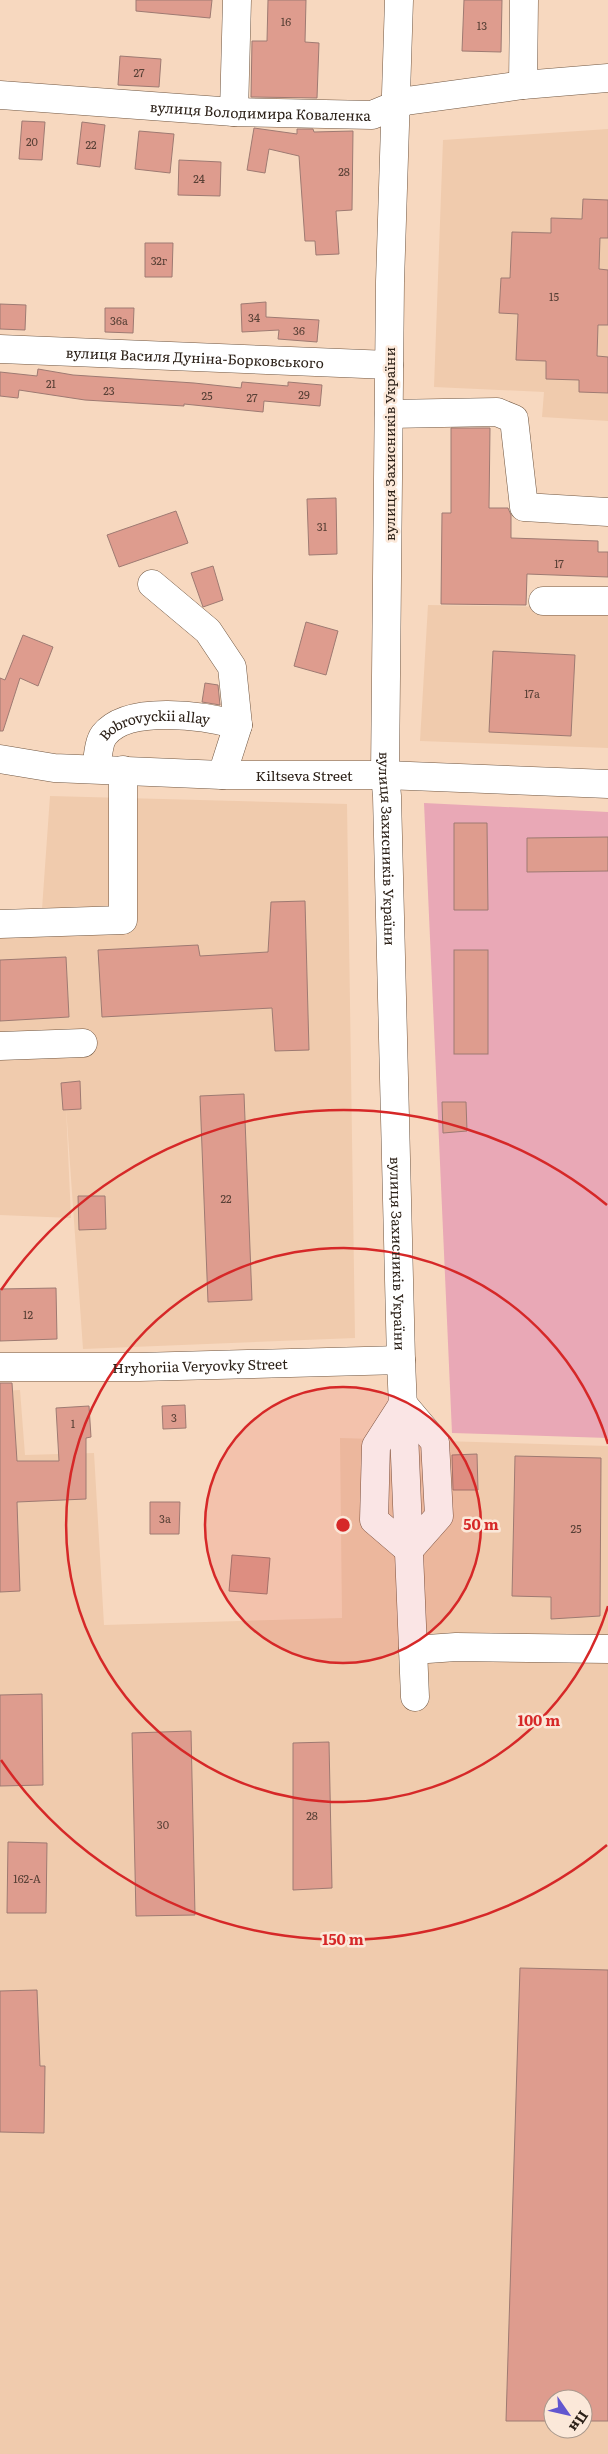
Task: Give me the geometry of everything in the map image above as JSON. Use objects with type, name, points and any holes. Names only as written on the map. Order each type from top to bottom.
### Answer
[{"type":"street","points":[[234,112],[237,0]]},
{"type":"street","name":"вулиця Захисників України","points":[[399,0],[389,414],[385,775],[388,796],[401,1360],[415,1697]]},
{"type":"street","points":[[523,85],[524,0]]},
{"type":"street","name":"вулиця Володимира Коваленка","points":[[0,95],[234,112],[372,116],[406,100],[523,85],[608,78]]},
{"type":"street","name":"вулиця Василя Дуніна-Борковського","points":[[0,349],[390,365]]},
{"type":"street","points":[[389,414],[497,412],[514,419],[524,507],[608,512]]},
{"type":"street","name":"Bobrovyckii allay","points":[[152,584],[208,631],[232,667],[238,725],[222,775]]},
{"type":"street","points":[[543,601],[608,602]]},
{"type":"street","name":"Bobrovyckii allay","points":[[96,768],[104,735],[121,722],[166,714],[207,717],[238,725]]},
{"type":"street","name":"Kiltseva Street","points":[[0,759],[54,768],[96,768],[222,775],[385,775],[608,784]]},
{"type":"street","points":[[0,924],[123,920],[123,770]]},
{"type":"street","points":[[0,1046],[83,1043]]},
{"type":"street","name":"Hryhoriia Veryovky Street","points":[[0,1367],[401,1360]]},
{"type":"street","points":[[413,1650],[456,1647],[608,1649]]},
{"type":"shaded area","points":[[608,129],[608,421],[542,417],[544,392],[434,387],[443,140]]},
{"type":"shaded area","points":[[428,605],[608,608],[608,748],[420,741]]},
{"type":"shaded area","points":[[50,796],[347,804],[355,1338],[83,1349],[66,1107],[71,1218],[0,1215],[0,910],[42,909]]},
{"type":"shaded area","points":[[424,803],[608,812],[608,1438],[452,1433]]},
{"type":"shaded area","points":[[20,1390],[25,1455],[94,1453],[104,1625],[342,1618],[340,1438],[608,1446],[608,2454],[0,2454],[0,1391]]},
{"type":"building","points":[[136,0],[212,0],[210,18],[136,11]]},
{"type":"building","points":[[268,0],[306,0],[305,42],[319,43],[317,98],[251,97],[252,41],[267,41]]},
{"type":"building","points":[[464,0],[502,0],[501,52],[462,51]]},
{"type":"building","points":[[120,56],[161,59],[159,87],[118,85]]},
{"type":"building","points":[[22,121],[45,122],[42,160],[19,159]]},
{"type":"building","points":[[82,122],[105,125],[100,167],[77,164]]},
{"type":"building","points":[[254,128],[297,134],[297,129],[313,129],[314,132],[353,131],[352,210],[336,211],[339,254],[316,255],[315,241],[305,241],[299,156],[269,149],[265,173],[247,170]]},
{"type":"building","points":[[139,131],[174,134],[170,173],[135,169]]},
{"type":"building","points":[[179,160],[221,162],[220,196],[178,195]]},
{"type":"building","points":[[583,199],[608,200],[608,238],[600,238],[599,269],[608,270],[608,325],[598,325],[597,356],[608,357],[608,393],[579,392],[579,380],[546,379],[546,361],[516,360],[518,314],[499,313],[501,278],[510,278],[512,232],[551,233],[551,218],[582,219]]},
{"type":"building","points":[[145,243],[173,243],[172,277],[145,277]]},
{"type":"building","points":[[266,302],[266,317],[319,320],[317,342],[278,339],[279,330],[242,332],[241,304]]},
{"type":"building","points":[[0,304],[26,305],[25,330],[0,329]]},
{"type":"building","points":[[105,308],[134,308],[133,333],[105,332]]},
{"type":"building","points":[[38,369],[73,375],[241,388],[242,382],[288,386],[288,382],[322,385],[320,406],[264,401],[263,412],[184,404],[184,406],[85,400],[19,390],[18,398],[0,396],[0,372],[37,376]]},
{"type":"building","points":[[451,428],[490,428],[489,508],[508,508],[511,515],[511,538],[598,541],[598,552],[608,552],[608,577],[527,574],[526,605],[441,604],[442,513],[451,513]]},
{"type":"building","points":[[336,498],[337,554],[309,555],[307,499]]},
{"type":"building","points":[[176,511],[188,543],[119,567],[107,535]]},
{"type":"building","points":[[213,566],[223,600],[203,607],[191,573]]},
{"type":"building","points":[[306,622],[338,631],[326,675],[294,666]]},
{"type":"building","points":[[23,635],[53,647],[38,686],[20,678],[3,731],[0,731],[0,678],[5,680]]},
{"type":"building","points":[[493,651],[575,655],[571,736],[489,732]]},
{"type":"building","points":[[205,683],[218,685],[220,705],[202,702]]},
{"type":"building","points":[[454,823],[487,823],[488,910],[454,910]]},
{"type":"building","points":[[608,837],[608,871],[527,872],[527,838]]},
{"type":"building","points":[[305,901],[309,1050],[275,1051],[272,1008],[102,1017],[98,950],[198,945],[200,956],[268,952],[271,902]]},
{"type":"building","points":[[454,950],[488,950],[488,1054],[454,1054]]},
{"type":"building","points":[[66,957],[69,1017],[0,1021],[0,960]]},
{"type":"building","points":[[80,1081],[81,1109],[63,1110],[61,1083]]},
{"type":"building","points":[[244,1094],[252,1300],[208,1302],[200,1096]]},
{"type":"building","points":[[442,1102],[466,1102],[467,1131],[443,1133]]},
{"type":"building","points":[[78,1196],[105,1196],[106,1229],[79,1230]]},
{"type":"building","points":[[56,1288],[57,1339],[0,1341],[0,1289]]},
{"type":"building","points":[[0,1383],[12,1383],[17,1461],[59,1461],[56,1408],[89,1406],[91,1437],[86,1438],[86,1499],[17,1502],[20,1591],[0,1592]]},
{"type":"building","points":[[185,1405],[186,1428],[163,1429],[162,1406]]},
{"type":"building","points":[[477,1454],[478,1490],[453,1490],[452,1455]]},
{"type":"building","points":[[515,1456],[601,1458],[600,1616],[551,1619],[551,1597],[512,1596]]},
{"type":"building","points":[[150,1502],[180,1502],[179,1534],[150,1534]]},
{"type":"building","points":[[232,1555],[270,1558],[267,1594],[229,1591]]},
{"type":"building","points":[[42,1694],[43,1785],[0,1786],[0,1695]]},
{"type":"building","points":[[191,1731],[195,1915],[136,1916],[132,1733]]},
{"type":"building","points":[[329,1742],[332,1888],[293,1890],[293,1743]]},
{"type":"building","points":[[8,1842],[47,1843],[46,1913],[7,1913]]},
{"type":"building","points":[[520,1968],[608,1970],[608,2421],[593,2421],[593,2389],[543,2389],[543,2421],[506,2421]]},
{"type":"building","points":[[37,1990],[40,2066],[45,2066],[44,2133],[0,2132],[0,1991]]}]
